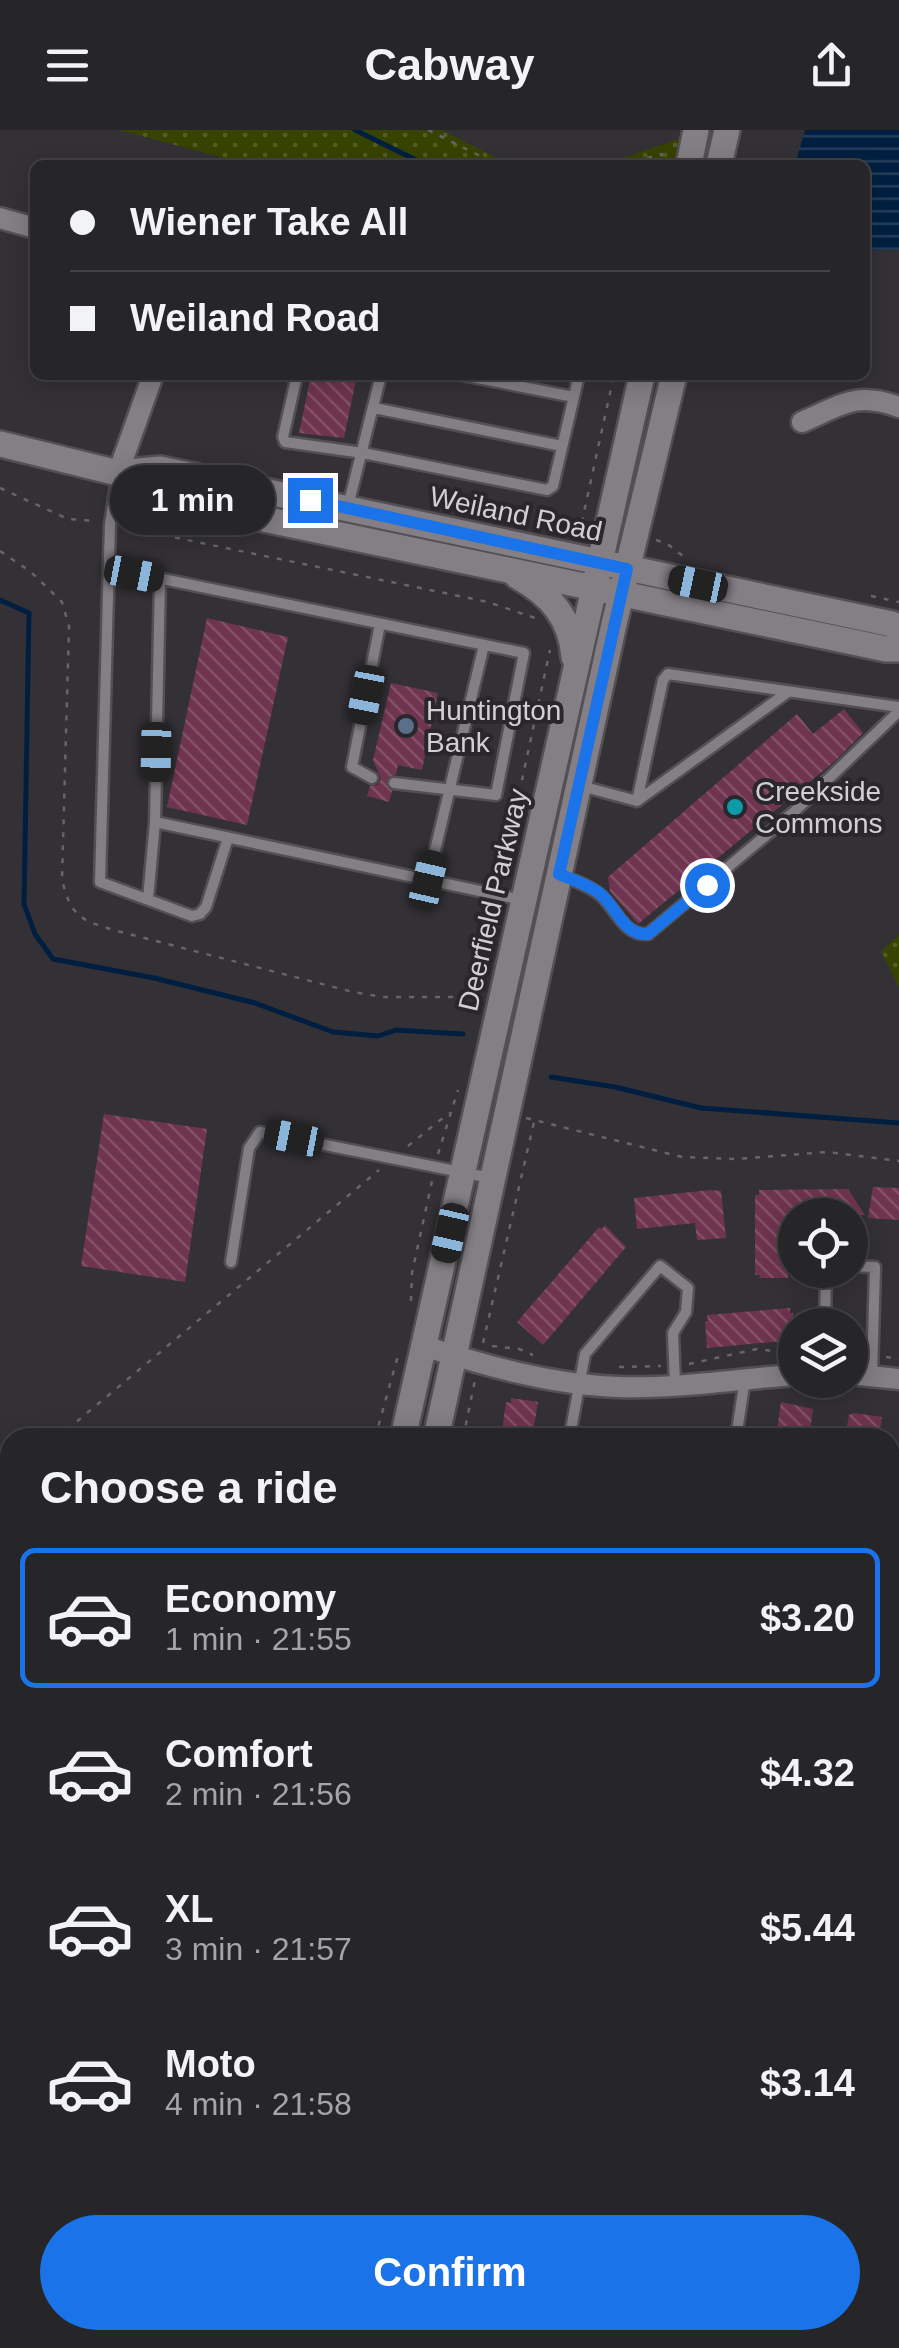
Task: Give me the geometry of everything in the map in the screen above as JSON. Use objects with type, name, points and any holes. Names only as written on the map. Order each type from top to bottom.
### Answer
[{"type":"main road","points":[[689,160],[696,130]]},
{"type":"main road","points":[[720,160],[727,130]]},
{"type":"main road","name":"Deerfield Parkway","points":[[404,1428],[413,1345],[463,1172],[641,380]]},
{"type":"main road","points":[[440,1428],[467,1360],[492,1178],[624,581],[673,380]]},
{"type":"main road","name":"Weiland Road","points":[[0,444],[118,472],[160,469],[600,562],[624,581],[886,649],[899,649]]},
{"type":"main road","name":"Weiland Road","points":[[118,472],[154,496],[509,571],[594,588],[624,581],[892,624],[899,630]]},
{"type":"main road","points":[[509,571],[532,584],[562,612],[576,670]]},
{"type":"street","points":[[0,218],[30,227]]},
{"type":"street","points":[[118,472],[150,380]]},
{"type":"street","points":[[802,422],[858,398],[899,407]]},
{"type":"street","points":[[413,1345],[467,1360],[579,1374],[620,1387],[675,1375],[745,1379],[778,1376]]},
{"type":"street","points":[[868,1376],[899,1379]]},
{"type":"lane","points":[[296,380],[285,442],[363,453],[548,490],[553,486],[578,380]]},
{"type":"lane","points":[[340,536],[381,380]]},
{"type":"lane","points":[[487,380],[574,397]]},
{"type":"lane","points":[[374,408],[562,446]]},
{"type":"lane","points":[[118,472],[110,524],[100,882],[192,916],[200,914],[206,907],[228,838]]},
{"type":"lane","points":[[109,568],[524,653],[498,792],[490,797],[394,783]]},
{"type":"lane","points":[[148,900],[155,822],[160,578]]},
{"type":"lane","points":[[372,778],[352,767],[380,624]]},
{"type":"lane","points":[[428,880],[484,645]]},
{"type":"lane","points":[[637,801],[665,675],[899,709]]},
{"type":"lane","points":[[637,801],[789,692]]},
{"type":"lane","points":[[559,874],[604,896],[627,928],[639,935],[648,934],[795,811],[899,709]]},
{"type":"lane","points":[[580,785],[637,801]]},
{"type":"lane","points":[[155,822],[523,900]]},
{"type":"lane","points":[[231,1262],[249,1148],[260,1132],[492,1178]]},
{"type":"lane","points":[[571,1428],[584,1354],[660,1266],[688,1288],[686,1312],[672,1332],[675,1375]]},
{"type":"lane","points":[[868,1267],[875,1267],[872,1376]]},
{"type":"lane","points":[[738,1428],[745,1379]]},
{"type":"path","points":[[428,130],[488,160]]},
{"type":"path","points":[[640,160],[662,154],[661,160]]},
{"type":"path","points":[[582,521],[613,380]]},
{"type":"path","points":[[0,488],[68,519],[110,524],[488,602],[538,619]]},
{"type":"path","points":[[0,550],[62,602],[69,626],[62,880],[74,914],[86,922],[117,931],[353,992],[481,997]]},
{"type":"path","points":[[483,978],[486,940],[550,660],[551,640]]},
{"type":"path","points":[[411,1308],[412,1273],[435,1166],[460,1087]]},
{"type":"path","points":[[69,1428],[460,1104]]},
{"type":"path","points":[[518,1116],[682,1158],[753,1159],[827,1152],[899,1160]]},
{"type":"path","points":[[534,1120],[483,1344],[518,1349],[543,1360]]},
{"type":"path","points":[[377,1428],[386,1390],[413,1345]]},
{"type":"path","points":[[579,1374],[675,1375],[708,1361],[758,1348],[778,1351]]},
{"type":"path","points":[[464,1428],[467,1360]]},
{"type":"green space","points":[[119,130],[441,130],[504,160],[231,160]]},
{"type":"green space","points":[[682,138],[677,160],[617,160]]},
{"type":"green space","points":[[899,935],[899,987],[881,951]]},
{"type":"water","points":[[805,130],[899,130],[899,249],[870,251],[870,160],[796,160]]},
{"type":"building","points":[[310,380],[356,380],[344,438],[299,433]]},
{"type":"building","points":[[207,618],[288,637],[247,825],[167,807]]},
{"type":"building","name":"Huntington Bank","points":[[391,683],[438,693],[422,770],[398,765],[396,774],[386,781],[392,791],[389,802],[367,796],[370,786],[381,779],[373,760]]},
{"type":"building","name":"Creekside Commons","points":[[844,709],[863,733],[835,761],[638,924],[610,891],[608,877],[797,714],[813,734]]},
{"type":"building","points":[[104,1114],[207,1129],[185,1282],[81,1266]]},
{"type":"building","points":[[873,1187],[899,1188],[899,1220],[868,1218]]},
{"type":"building","points":[[848,1189],[854,1198],[778,1198],[778,1278],[759,1278],[755,1275],[755,1195],[759,1195],[759,1190]]},
{"type":"building","points":[[721,1191],[726,1238],[697,1240],[695,1223],[637,1229],[634,1198]]},
{"type":"building","points":[[605,1225],[626,1247],[543,1345],[517,1322],[599,1227]]},
{"type":"building","points":[[778,1309],[778,1342],[707,1348],[707,1315]]},
{"type":"building","points":[[511,1398],[538,1402],[534,1428],[502,1428],[506,1402],[511,1403]]},
{"type":"building","points":[[781,1402],[813,1409],[810,1428],[777,1428]]},
{"type":"building","points":[[849,1415],[882,1417],[880,1428],[847,1428]]},
{"type":"waterway","points":[[355,130],[416,160]]},
{"type":"waterway","points":[[0,600],[29,613],[24,904],[35,934],[53,959],[255,1003],[333,1032],[378,1036],[396,1030],[463,1034]]},
{"type":"waterway","points":[[551,1077],[615,1087],[701,1108],[899,1123]]},
{"type":"place","name":"Huntington Bank","points":[[406,726]]},
{"type":"place","name":"Creekside Commons","points":[[735,807]]},
{"type":"route","points":[[310,500],[627,569],[559,874],[604,896],[627,928],[639,935],[648,934],[707,885]]}]
